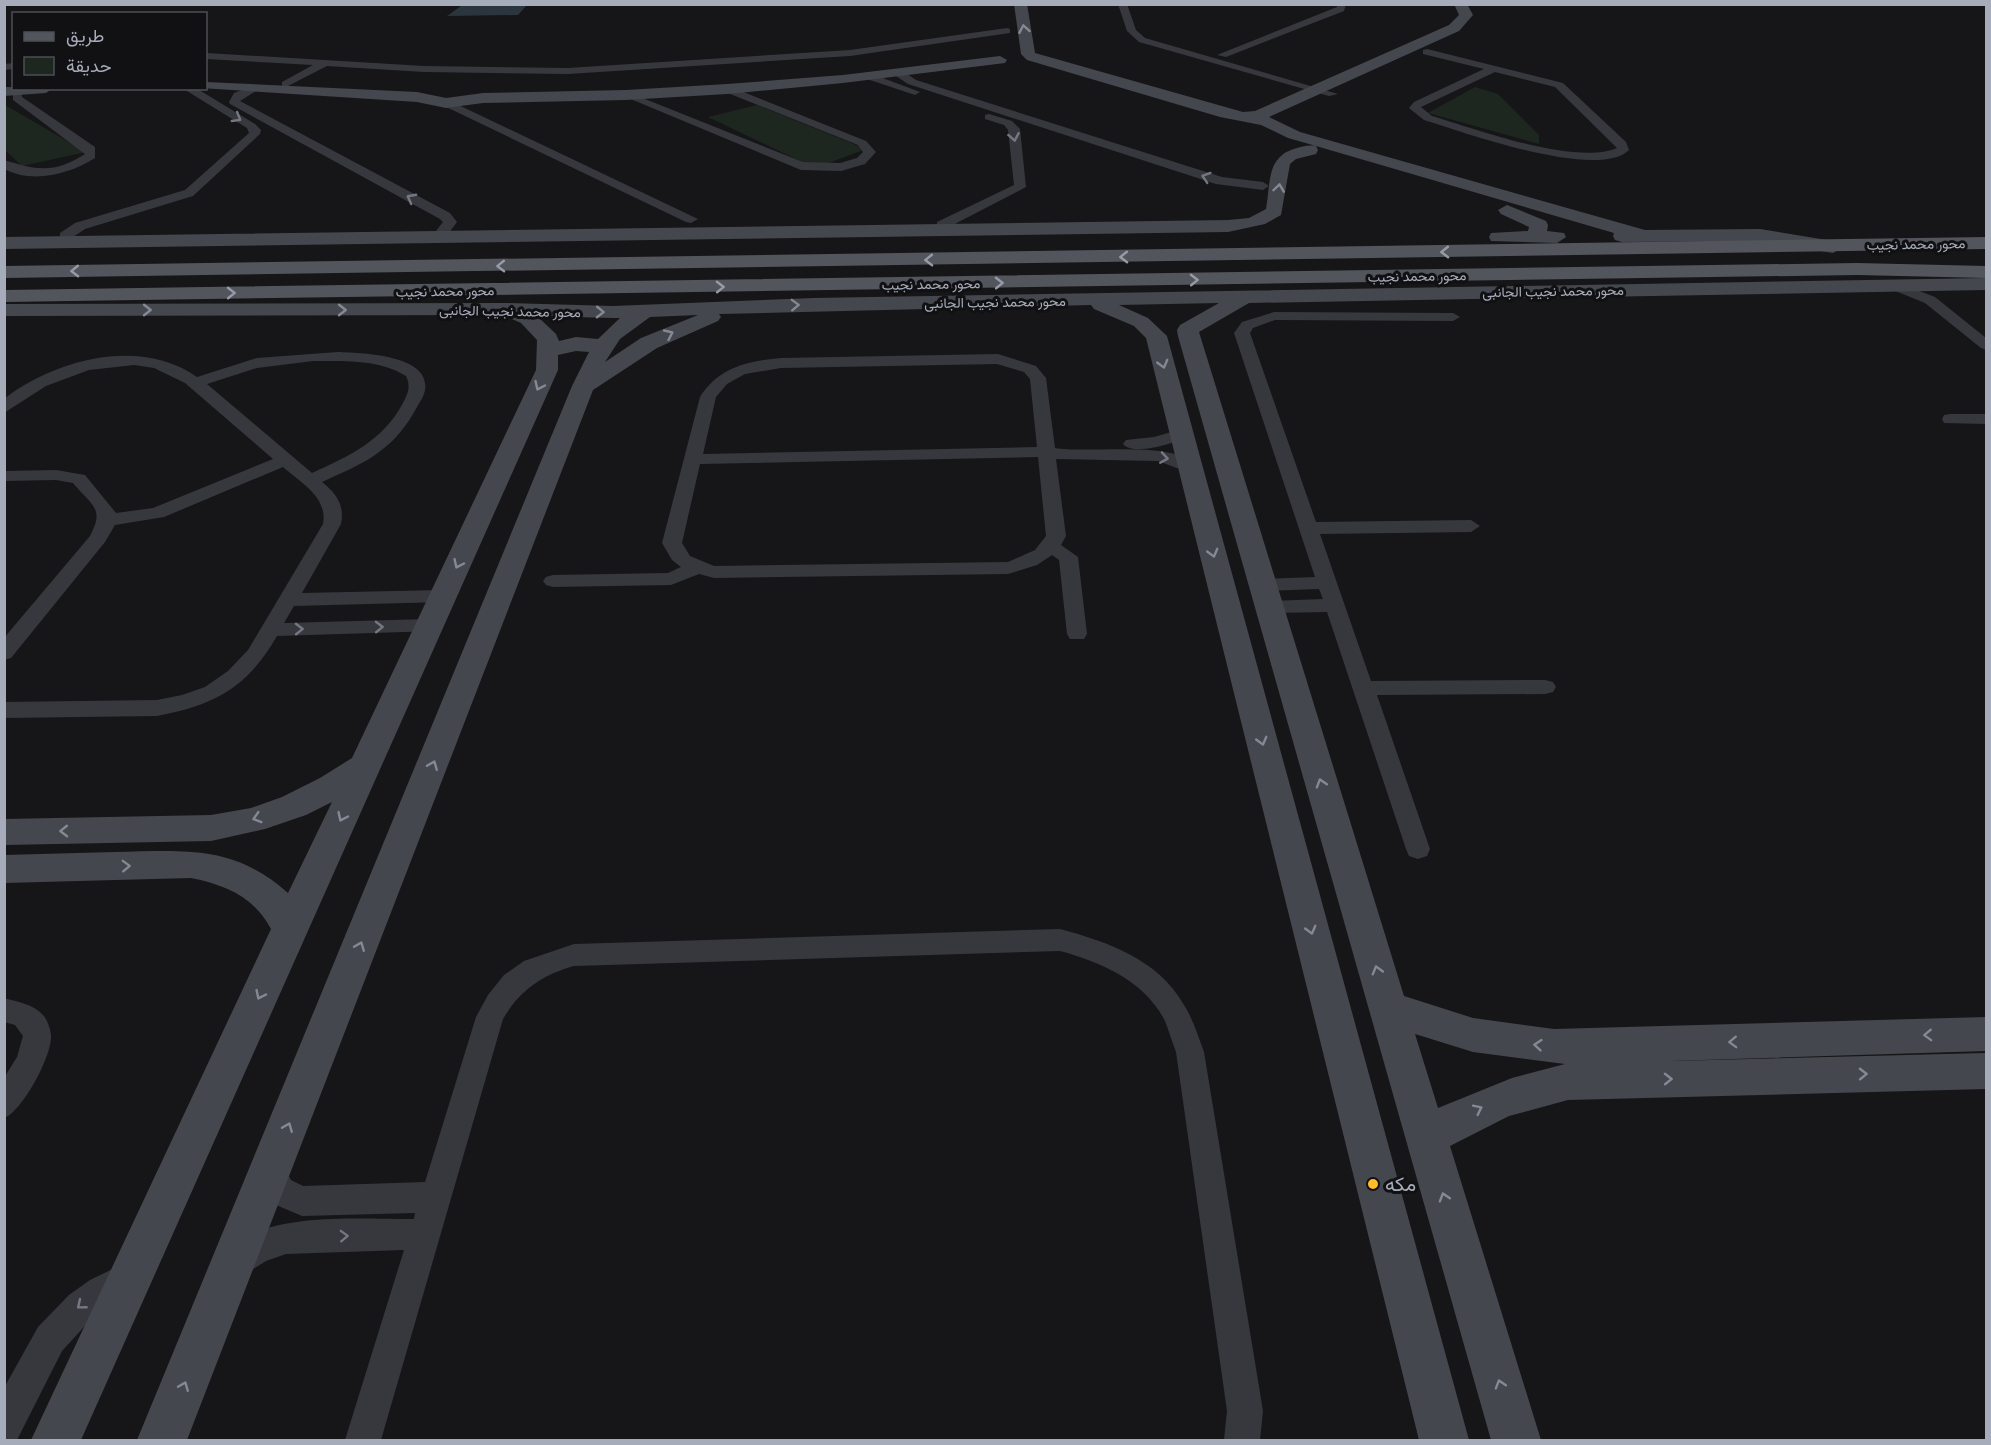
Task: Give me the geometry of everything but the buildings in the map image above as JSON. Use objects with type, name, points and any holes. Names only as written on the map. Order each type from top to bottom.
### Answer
[{"type":"main road","points":[[1474,252],[1498,237]]},
{"type":"main road","name":"محور محمد نجيب","points":[[4,272],[1839,247],[1986,243]]},
{"type":"main road","name":"محور محمد نجيب","points":[[1839,247],[1986,251]]},
{"type":"main road","points":[[664,264],[649,272],[648,280],[692,287]]},
{"type":"main road","name":"محور محمد نجيب","points":[[4,296],[692,287],[1254,288],[1593,274],[1986,264]]},
{"type":"main road","points":[[542,265],[567,267],[578,274],[576,279],[555,289]]},
{"type":"main road","name":"محور محمد نجيب","points":[[1857,269],[1986,272]]},
{"type":"main road","points":[[1593,274],[1649,288]]},
{"type":"main road","points":[[97,311],[115,295]]},
{"type":"street","points":[[1014,55],[1020,4]]},
{"type":"street","points":[[1222,55],[1337,11],[1343,7],[1342,4]]},
{"type":"street","points":[[1419,50],[1462,21],[1466,15],[1460,4]]},
{"type":"street","points":[[1137,7],[1123,6],[1132,31],[1142,40],[1329,89]]},
{"type":"street","points":[[1227,125],[1227,120],[1258,116],[1468,31],[1478,24],[1479,10]]},
{"type":"street","points":[[1004,15],[1014,55]]},
{"type":"street","points":[[1146,28],[1155,37],[1222,55],[1329,89]]},
{"type":"street","points":[[207,56],[424,69],[525,71],[635,68],[850,53],[1007,31]]},
{"type":"street","points":[[1419,50],[1494,68],[1559,85],[1622,144],[1623,150],[1618,155],[1606,158],[1571,157],[1428,118],[1415,108],[1418,104],[1494,68]]},
{"type":"street","points":[[475,95],[626,94],[727,88],[868,76],[1014,55],[1227,125],[1294,135],[1481,195]]},
{"type":"street","points":[[207,86],[426,98],[741,82],[1014,55],[1226,114],[1246,117],[1269,133],[1310,150],[1641,236]]},
{"type":"street","points":[[286,84],[327,62]]},
{"type":"street","points":[[900,72],[901,76],[912,82],[1211,178],[1233,184],[1263,186]]},
{"type":"street","points":[[868,76],[1008,123],[1014,129],[1020,184],[1018,189],[942,225]]},
{"type":"street","points":[[207,79],[444,97],[701,226],[721,228],[942,225],[981,227],[1233,220],[1255,213],[1260,207],[1269,133],[1280,118],[1329,89]]},
{"type":"street","points":[[254,88],[235,97],[234,102],[445,216],[450,222],[440,234]]},
{"type":"street","points":[[626,94],[801,166],[841,167],[861,161],[870,152],[862,143],[727,88]]},
{"type":"street","points":[[4,164],[14,170],[39,172],[72,166],[91,155],[91,150],[17,99],[10,89]]},
{"type":"street","points":[[65,236],[80,226],[189,193],[254,134],[251,126],[190,90]]},
{"type":"street","points":[[4,243],[89,239],[669,230],[701,226],[981,227],[1250,224],[1266,218],[1275,211],[1282,164],[1286,158],[1310,150]]},
{"type":"street","points":[[1519,206],[1665,235]]},
{"type":"street","points":[[1519,206],[1539,225],[1544,237]]},
{"type":"street","points":[[1498,237],[1760,235],[1839,247]]},
{"type":"street","points":[[4,236],[65,236],[89,239]]},
{"type":"street","name":"محور محمد نجيب الجانبى","points":[[4,310],[645,311],[746,306],[1073,301],[1254,288],[1649,288],[1986,284]]},
{"type":"street","points":[[1893,285],[1920,294],[1949,314],[1986,345]]},
{"type":"street","points":[[1944,285],[1944,294],[1986,329]]},
{"type":"street","points":[[1152,331],[1168,327],[1188,330],[1254,288]]},
{"type":"street","points":[[1073,301],[1121,311],[1156,336],[1444,1440]]},
{"type":"street","points":[[583,386],[614,364],[649,344],[687,326],[746,306]]},
{"type":"street","points":[[56,1440],[547,370],[550,350],[548,339],[528,318],[508,309]]},
{"type":"street","points":[[4,322],[45,310]]},
{"type":"street","points":[[162,1440],[583,386],[602,346],[624,325],[645,311]]},
{"type":"street","points":[[1949,314],[1968,314]]},
{"type":"street","points":[[1418,849],[1242,342],[1242,333],[1247,325],[1274,315],[1452,317]]},
{"type":"street","points":[[1188,330],[1516,1440]]},
{"type":"street","points":[[550,350],[576,344],[602,346]]},
{"type":"street","points":[[195,383],[257,363],[290,359],[373,359],[389,362],[411,373],[417,381],[417,390],[384,441],[365,455],[310,481]]},
{"type":"street","points":[[998,359],[1030,369],[1038,378],[1056,536],[1051,547],[1034,560],[1008,568],[714,572],[684,562],[676,553],[672,543],[693,459],[708,396],[714,386],[742,369],[781,363],[998,359]]},
{"type":"street","points":[[4,408],[35,383],[71,370],[109,362],[130,361],[165,365],[195,383],[328,496],[334,514],[332,524],[245,669],[229,684],[207,696],[157,708],[4,710]]},
{"type":"street","points":[[1950,419],[1986,419]]},
{"type":"street","points":[[693,459],[1047,452],[1077,446],[1156,442],[1182,434]]},
{"type":"street","points":[[1047,452],[1075,457],[1158,456],[1176,460],[1191,468]]},
{"type":"street","points":[[108,520],[157,513],[285,460]]},
{"type":"street","points":[[4,476],[56,475],[80,480],[107,512],[108,520],[98,538],[4,654]]},
{"type":"street","points":[[482,511],[535,510]]},
{"type":"street","points":[[1307,528],[1471,526]]},
{"type":"street","points":[[1051,547],[1068,557],[1077,634]]},
{"type":"street","points":[[553,581],[671,579],[697,568]]},
{"type":"street","points":[[1266,596],[1326,584]]},
{"type":"street","points":[[1266,596],[1334,605]]},
{"type":"street","points":[[287,600],[436,611]]},
{"type":"street","points":[[269,630],[436,611]]},
{"type":"street","points":[[1362,688],[1545,687]]},
{"type":"street","points":[[1250,697],[1295,696]]},
{"type":"street","points":[[4,832],[211,828],[253,820],[294,806],[332,788],[366,765]]},
{"type":"street","points":[[4,869],[191,864],[226,871],[255,885],[276,904],[290,930]]},
{"type":"street","points":[[363,1440],[490,1017],[501,994],[522,975],[547,961],[574,955],[1059,940],[1104,952],[1144,976],[1173,1010],[1190,1052],[1245,1412],[1242,1440]]},
{"type":"street","points":[[1388,1008],[1473,1035],[1554,1047],[1986,1034]]},
{"type":"street","points":[[4,1010],[23,1013],[34,1022],[39,1036],[34,1053],[4,1105]]},
{"type":"street","points":[[1426,1137],[1496,1100],[1530,1089],[1568,1082],[1986,1071]]},
{"type":"street","points":[[270,1172],[280,1191],[302,1201],[436,1197]]},
{"type":"street","points":[[230,1271],[256,1249],[286,1238],[425,1234]]},
{"type":"street","points":[[4,1427],[43,1349],[66,1317],[97,1292],[131,1276]]},
{"type":"green space","points":[[1475,87],[1498,94],[1539,135],[1539,144],[1428,113]]},
{"type":"green space","points":[[5,105],[86,152],[22,166],[5,150]]},
{"type":"green space","points":[[757,105],[866,149],[815,168],[708,117]]},
{"type":"shaded area","points":[[527,5],[518,15],[447,16],[461,6]]},
{"type":"place","name":"مكه","points":[[1373,1184]]}]
